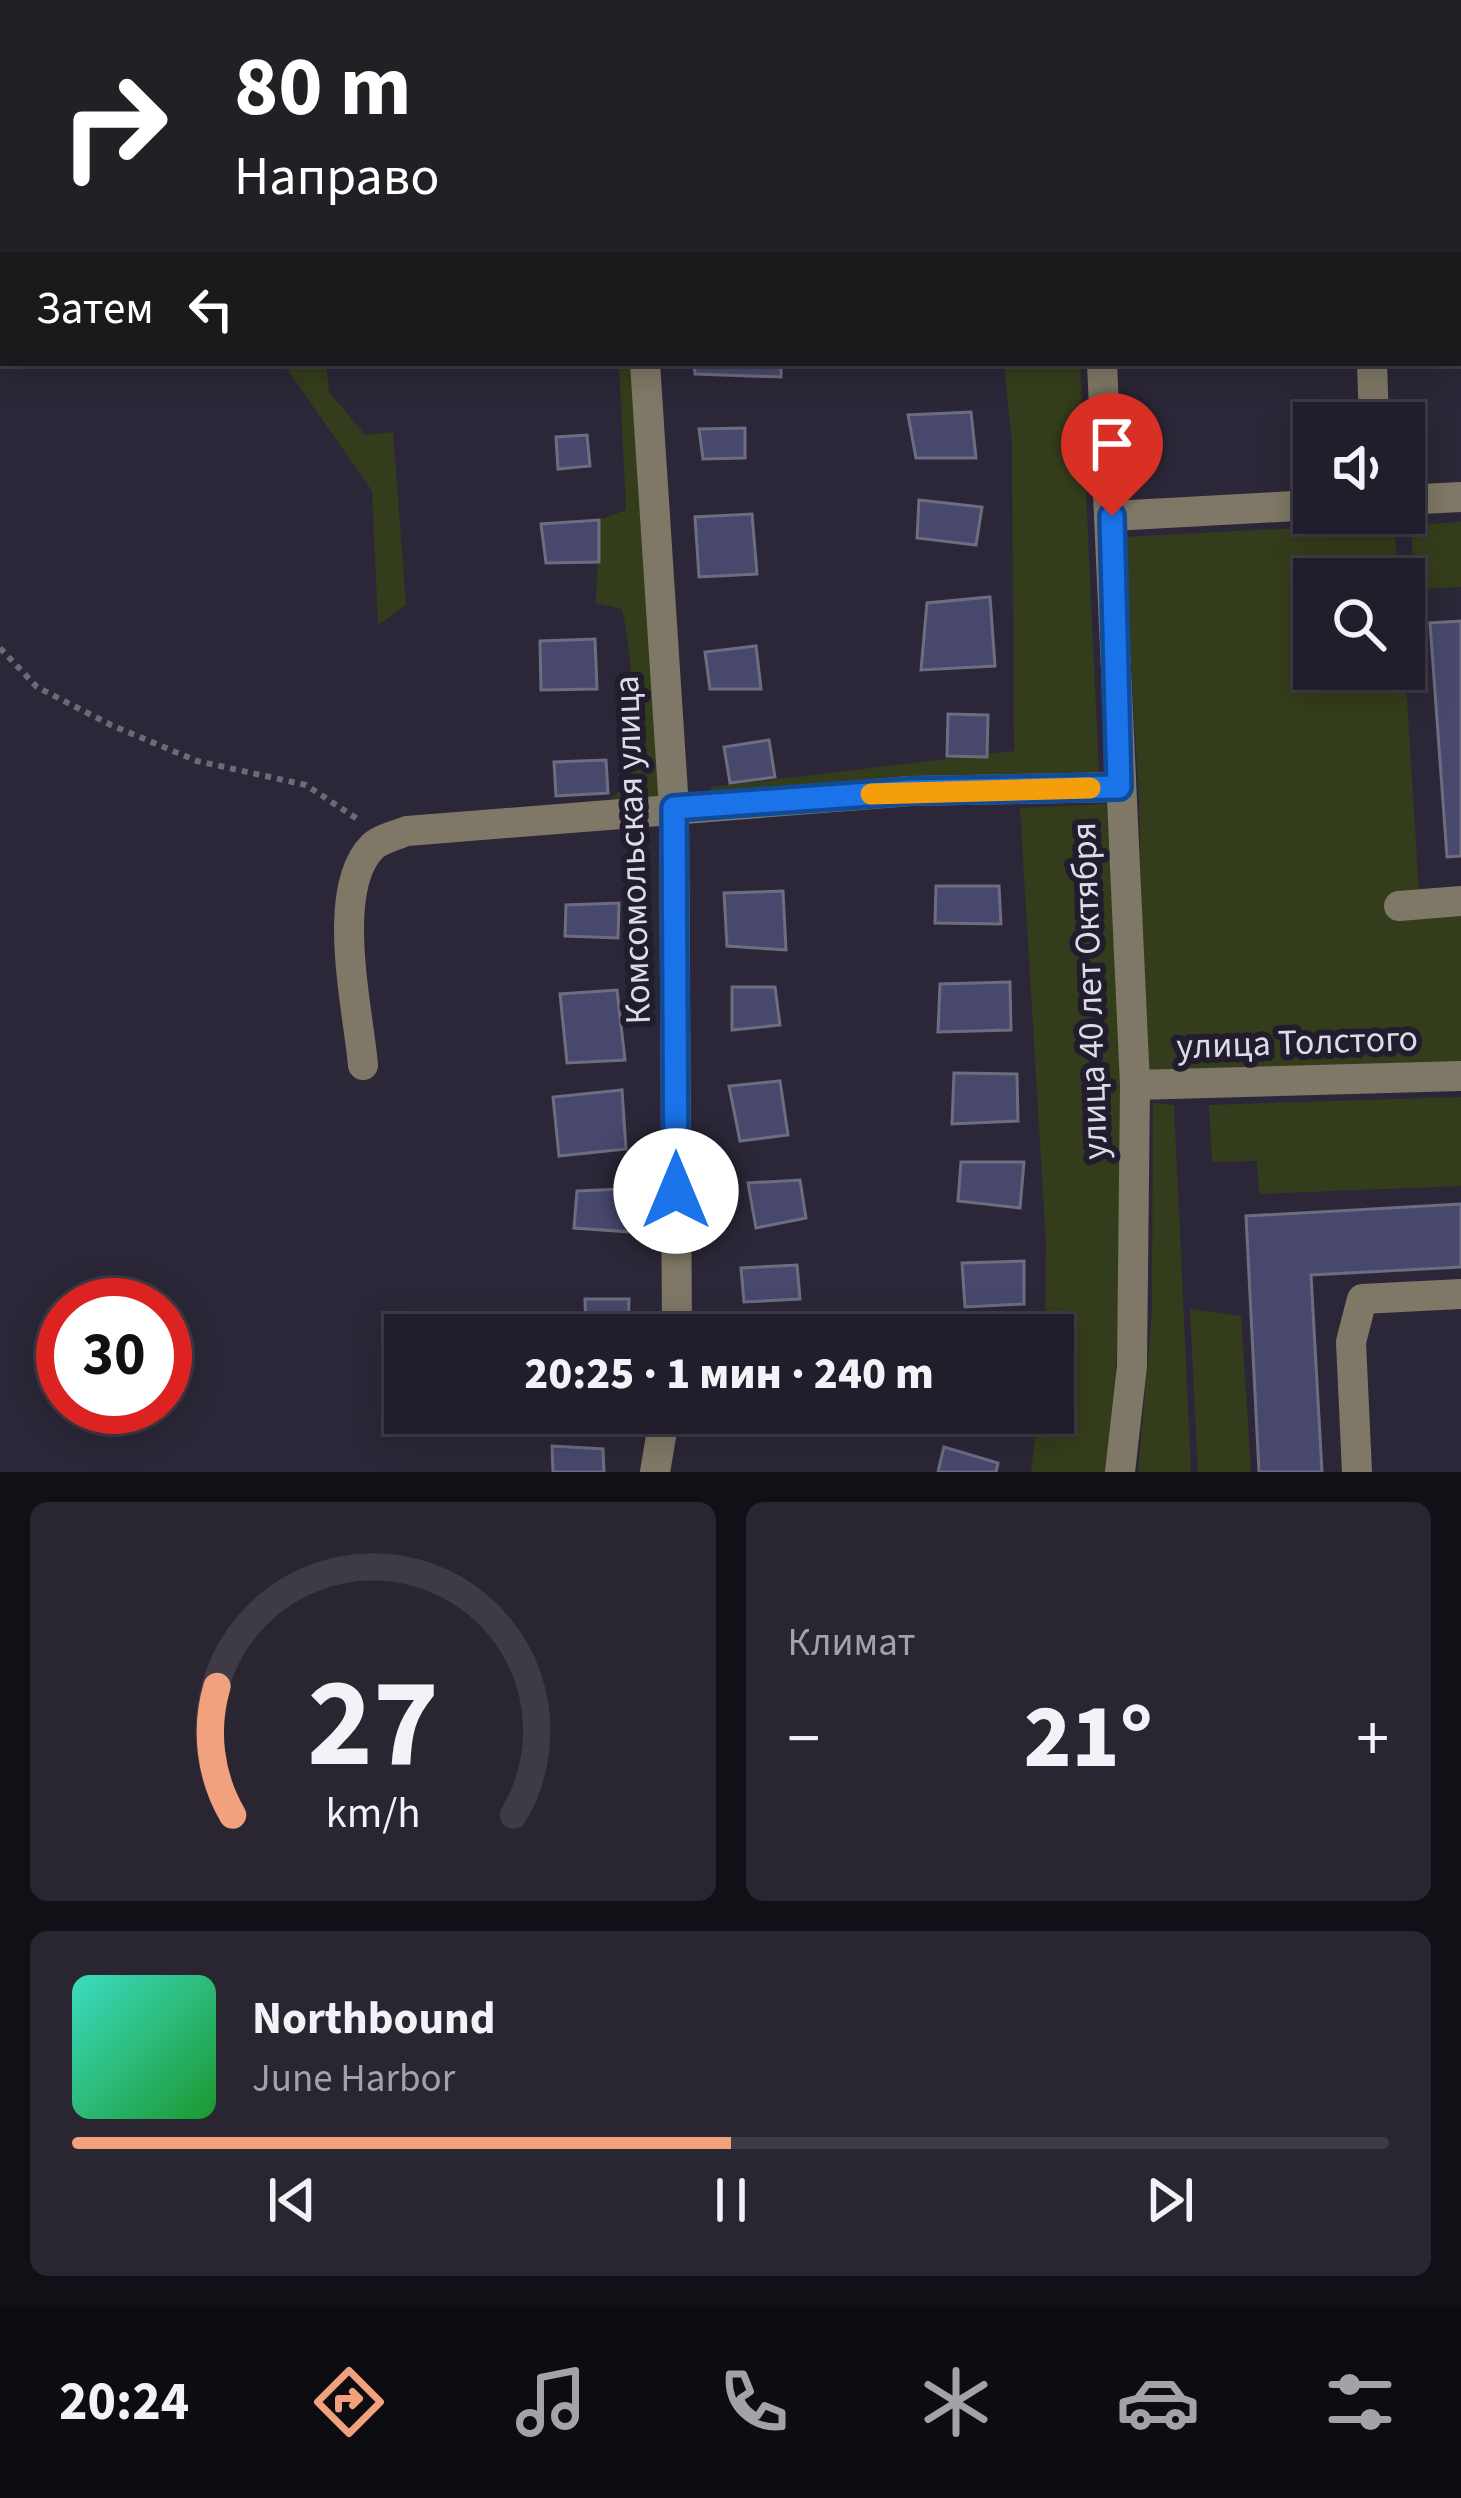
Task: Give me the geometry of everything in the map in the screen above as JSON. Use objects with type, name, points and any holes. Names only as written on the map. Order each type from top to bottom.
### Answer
[{"type":"street","name":"Комсомольская улица","points":[[646,366],[674,808],[677,1314]]},
{"type":"street","name":"улица 40 лет Октября","points":[[1102,366],[1135,1085],[1132,1366],[1120,1472]]},
{"type":"street","points":[[1372,366],[1373,402]]},
{"type":"street","points":[[1425,499],[1461,497]]},
{"type":"street","points":[[1112,516],[1293,506]]},
{"type":"street","points":[[363,1065],[348,912],[356,871],[375,844],[407,831],[911,791],[1119,787]]},
{"type":"street","points":[[1399,906],[1461,902]]},
{"type":"street","name":"улица Толстого","points":[[1135,1085],[1461,1076]]},
{"type":"street","points":[[1357,1472],[1351,1342],[1362,1299],[1461,1294]]},
{"type":"street","points":[[655,1472],[661,1434]]},
{"type":"path","points":[[0,648],[37,687],[111,725],[197,761],[306,784],[376,832],[407,831]]},
{"type":"green space","points":[[285,366],[326,366],[329,392],[365,435],[393,432],[406,605],[378,625],[372,491]]},
{"type":"green space","points":[[619,366],[635,366],[659,797],[609,800],[630,782],[631,673],[622,609],[596,603],[599,520],[626,510]]},
{"type":"green space","points":[[1004,366],[1080,366],[1099,774],[711,798],[711,787],[1014,751],[1012,443]]},
{"type":"green space","points":[[1461,522],[1461,587],[1425,589],[1425,558],[1413,558],[1411,534],[1425,534],[1425,524]]},
{"type":"green space","points":[[1293,528],[1293,534],[1395,534],[1396,558],[1293,558],[1293,690],[1406,690],[1420,910],[1461,910],[1461,1065],[1146,1073],[1139,800],[1124,537]]},
{"type":"green space","points":[[1106,804],[1117,972],[1122,1221],[1120,1304],[1105,1472],[1031,1472],[1036,1434],[1074,1434],[1074,1314],[1045,1314],[1046,1243],[1020,808]]},
{"type":"green space","points":[[1461,1097],[1461,1186],[1259,1194],[1257,1161],[1212,1162],[1209,1105]]},
{"type":"green space","points":[[1153,1103],[1174,1105],[1191,1472],[1138,1472],[1152,1313]]},
{"type":"green space","points":[[1190,1309],[1241,1316],[1251,1472],[1198,1472]]},
{"type":"building","points":[[694,366],[781,366],[781,377],[695,374]]},
{"type":"building","points":[[971,412],[976,458],[916,458],[908,415]]},
{"type":"building","points":[[745,428],[745,458],[703,459],[699,429]]},
{"type":"building","points":[[587,435],[590,466],[558,469],[556,437]]},
{"type":"building","points":[[919,500],[982,507],[976,545],[917,538]]},
{"type":"building","points":[[752,514],[757,574],[699,577],[695,517]]},
{"type":"building","points":[[599,520],[599,562],[546,563],[541,524]]},
{"type":"building","points":[[990,597],[995,666],[921,670],[927,603]]},
{"type":"building","points":[[1461,621],[1461,856],[1447,857],[1430,623]]},
{"type":"building","points":[[595,639],[597,689],[541,690],[540,641]]},
{"type":"building","points":[[756,646],[761,689],[710,689],[705,652]]},
{"type":"building","points":[[948,714],[988,715],[987,757],[947,756]]},
{"type":"building","points":[[769,740],[775,777],[730,783],[724,747]]},
{"type":"building","points":[[606,760],[608,793],[556,796],[554,762]]},
{"type":"building","points":[[936,886],[999,886],[1001,924],[935,923]]},
{"type":"building","points":[[783,891],[786,950],[727,946],[724,893]]},
{"type":"building","points":[[619,903],[618,938],[565,936],[566,905]]},
{"type":"building","points":[[1010,982],[1011,1030],[938,1032],[940,984]]},
{"type":"building","points":[[732,987],[775,987],[780,1025],[732,1030]]},
{"type":"building","points":[[617,990],[625,1060],[567,1063],[560,994]]},
{"type":"building","points":[[954,1073],[1017,1074],[1018,1121],[952,1124]]},
{"type":"building","points":[[780,1081],[788,1135],[740,1141],[729,1086]]},
{"type":"building","points":[[622,1090],[626,1149],[559,1156],[553,1097]]},
{"type":"building","points":[[961,1162],[1024,1162],[1020,1208],[958,1201]]},
{"type":"building","points":[[800,1180],[806,1218],[756,1228],[748,1183]]},
{"type":"building","points":[[622,1189],[632,1232],[574,1228],[577,1191]]},
{"type":"building","points":[[1461,1204],[1461,1267],[1311,1275],[1322,1472],[1259,1472],[1246,1216]]},
{"type":"building","points":[[1024,1261],[1024,1304],[965,1307],[962,1263]]},
{"type":"building","points":[[797,1265],[800,1299],[744,1302],[741,1268]]},
{"type":"building","points":[[585,1299],[629,1299],[629,1314],[585,1314]]},
{"type":"building","points":[[552,1446],[603,1449],[604,1472],[553,1472]]},
{"type":"building","points":[[944,1447],[998,1463],[996,1472],[938,1472]]},
{"type":"slow traffic","points":[[871,794],[1090,788]]},
{"type":"route","points":[[676,1191],[674,808],[911,791],[1119,787],[1112,516]]}]
